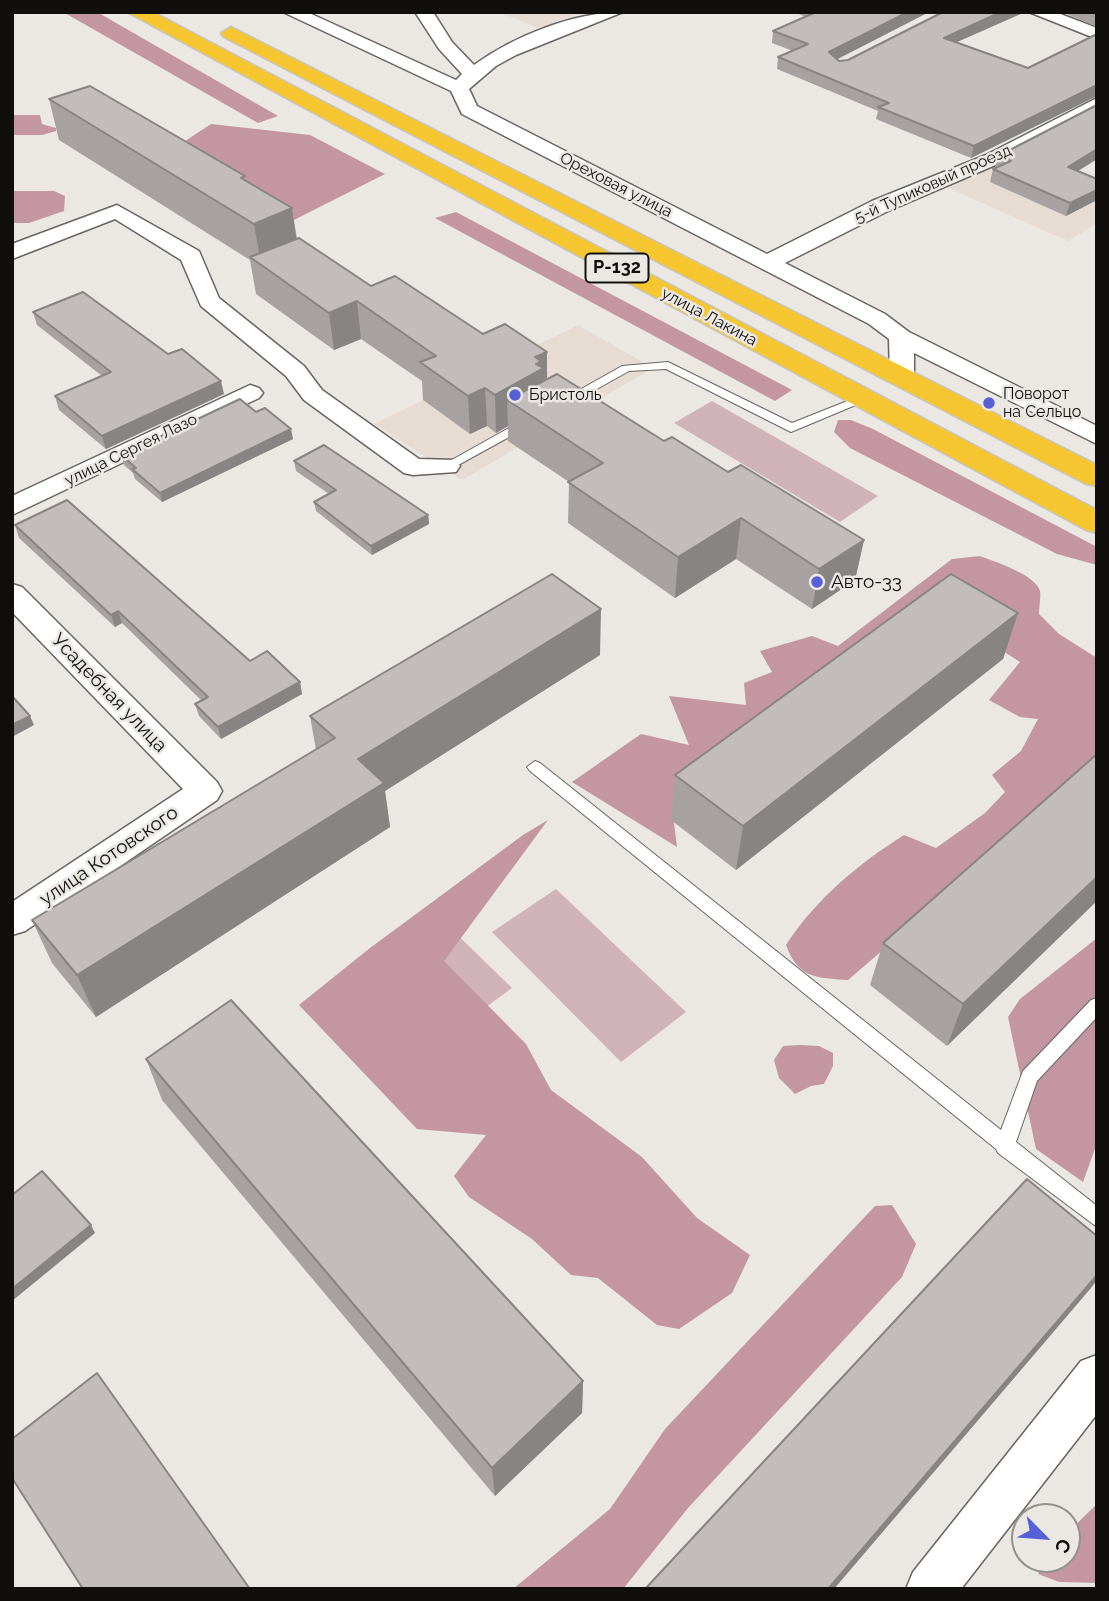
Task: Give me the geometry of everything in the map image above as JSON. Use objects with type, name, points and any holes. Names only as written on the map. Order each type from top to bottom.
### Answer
[{"type":"highway","name":"улица Лакина","points":[[137,12],[1097,523]]},
{"type":"highway","name":"улица Лакина","points":[[216,25],[1097,477]]},
{"type":"street","points":[[292,12],[465,80],[513,50],[614,12]]},
{"type":"street","name":"Ореховая улица","points":[[424,12],[465,80],[469,110],[769,262],[877,319],[901,337],[1097,436]]},
{"type":"street","points":[[1038,12],[1097,34]]},
{"type":"street","name":"5-й Тупиковый проезд","points":[[769,262],[880,206],[993,159],[1097,104]]},
{"type":"street","points":[[12,252],[117,211],[191,256],[209,301],[295,372],[313,395],[413,467],[447,466]]},
{"type":"street","points":[[901,337],[902,376]]},
{"type":"street","name":"улица Сергея Лазо","points":[[12,507],[250,393]]},
{"type":"street","name":"Усадебная улица","points":[[12,594],[205,791]]},
{"type":"street","name":"улица Котовского","points":[[12,921],[205,791]]},
{"type":"street","points":[[930,1589],[1097,1377]]},
{"type":"lane","points":[[555,407],[626,368],[668,365],[790,428],[864,399]]},
{"type":"lane","points":[[447,466],[543,413]]},
{"type":"lane","points":[[535,767],[1005,1147],[1097,1218]]},
{"type":"lane","points":[[1005,1147],[1030,1077],[1097,1005]]},
{"type":"shaded area","points":[[63,12],[97,12],[278,116],[258,123]]},
{"type":"shaded area","points":[[499,12],[583,12],[538,28]]},
{"type":"shaded area","points":[[12,115],[40,115],[42,124],[56,128],[56,131],[42,135],[12,135]]},
{"type":"shaded area","points":[[211,124],[310,135],[385,174],[292,221],[173,149]]},
{"type":"shaded area","points":[[1019,149],[1097,179],[1097,223],[1068,241],[946,187]]},
{"type":"shaded area","points":[[12,191],[54,191],[65,196],[64,211],[29,223],[12,223]]},
{"type":"shaded area","points":[[456,212],[792,390],[775,401],[435,218]]},
{"type":"shaded area","points":[[578,325],[653,368],[462,480],[374,424]]},
{"type":"shaded area","points":[[712,401],[878,496],[840,522],[674,423]]},
{"type":"shaded area","points":[[838,420],[851,420],[873,429],[1097,547],[1097,565],[1057,554],[850,448],[834,432]]},
{"type":"shaded area","points":[[980,556],[1014,569],[1031,579],[1040,591],[1039,614],[1059,634],[1097,658],[1097,766],[848,980],[817,977],[802,970],[786,945],[824,898],[887,846],[904,835],[936,848],[985,813],[1005,792],[992,775],[1021,751],[1038,719],[1020,717],[989,700],[1020,662],[947,615],[672,807],[677,847],[572,782],[641,734],[689,745],[669,696],[746,705],[744,683],[772,672],[760,651],[812,636],[838,646],[952,559]]},
{"type":"shaded area","points":[[548,820],[444,961],[526,1044],[551,1090],[642,1157],[697,1218],[750,1255],[732,1293],[679,1329],[657,1325],[598,1278],[571,1275],[532,1239],[469,1197],[454,1176],[486,1135],[417,1129],[299,1005],[370,948],[523,835]]},
{"type":"shaded area","points":[[556,889],[686,1012],[621,1062],[492,932]]},
{"type":"shaded area","points":[[438,916],[512,988],[419,1056]]},
{"type":"shaded area","points":[[1097,938],[1097,1143],[1083,1182],[1036,1149],[1008,1017],[1020,999]]},
{"type":"shaded area","points":[[783,1046],[819,1046],[833,1053],[833,1066],[824,1084],[811,1086],[795,1094],[779,1078],[774,1060]]},
{"type":"shaded area","points":[[892,1205],[916,1244],[902,1277],[688,1508],[623,1589],[513,1589],[610,1509],[665,1429],[875,1206]]},
{"type":"shaded area","points":[[1097,1504],[1097,1583],[1059,1582],[1038,1574],[1081,1573],[1081,1519]]},
{"type":"building","points":[[816,12],[908,12],[829,52],[839,61],[848,60],[943,12],[1001,12],[944,38],[1028,68],[1097,34],[1097,85],[974,146],[878,107],[889,103],[778,57],[808,44],[773,31]]},
{"type":"building","points":[[90,86],[245,176],[241,178],[292,208],[254,224],[49,99]]},
{"type":"building","points":[[1097,105],[1097,149],[1068,167],[1097,179],[1097,190],[1070,203],[993,169],[1011,161],[998,156]]},
{"type":"building","points":[[299,238],[371,286],[395,276],[483,334],[505,324],[547,352],[535,357],[541,361],[536,364],[544,368],[495,395],[485,388],[468,396],[420,362],[436,356],[357,301],[329,313],[250,257]]},
{"type":"building","points":[[83,292],[168,354],[182,349],[221,381],[102,436],[55,396],[111,372],[33,312]]},
{"type":"building","points":[[557,374],[664,441],[672,437],[728,472],[741,465],[864,540],[819,569],[741,518],[678,557],[568,482],[603,463],[507,400]]},
{"type":"building","points":[[240,399],[256,412],[265,408],[291,429],[160,493],[132,469],[136,468],[121,455]]},
{"type":"building","points":[[324,445],[428,515],[371,546],[314,502],[336,490],[294,461]]},
{"type":"building","points":[[67,500],[250,661],[267,651],[300,682],[218,727],[195,704],[208,697],[118,611],[111,615],[15,525]]},
{"type":"building","points":[[552,574],[601,609],[358,759],[384,783],[77,975],[32,920],[335,738],[310,716]]},
{"type":"building","points":[[951,574],[1018,613],[743,826],[675,775]]},
{"type":"building","points":[[12,696],[30,716],[12,725]]},
{"type":"building","points":[[1097,754],[1097,877],[963,1004],[883,943]]},
{"type":"building","points":[[231,1000],[583,1381],[492,1468],[146,1059]]},
{"type":"building","points":[[42,1171],[91,1225],[12,1289],[12,1195]]},
{"type":"building","points":[[1027,1179],[1097,1236],[1097,1275],[828,1589],[645,1589]]},
{"type":"building","points":[[97,1373],[250,1589],[83,1589],[12,1478],[12,1439]]},
{"type":"place","name":"Бристоль","points":[[515,395]]},
{"type":"place","name":"Поворот на Сельцо","points":[[989,403]]},
{"type":"place","name":"Авто-33","points":[[817,582]]}]
